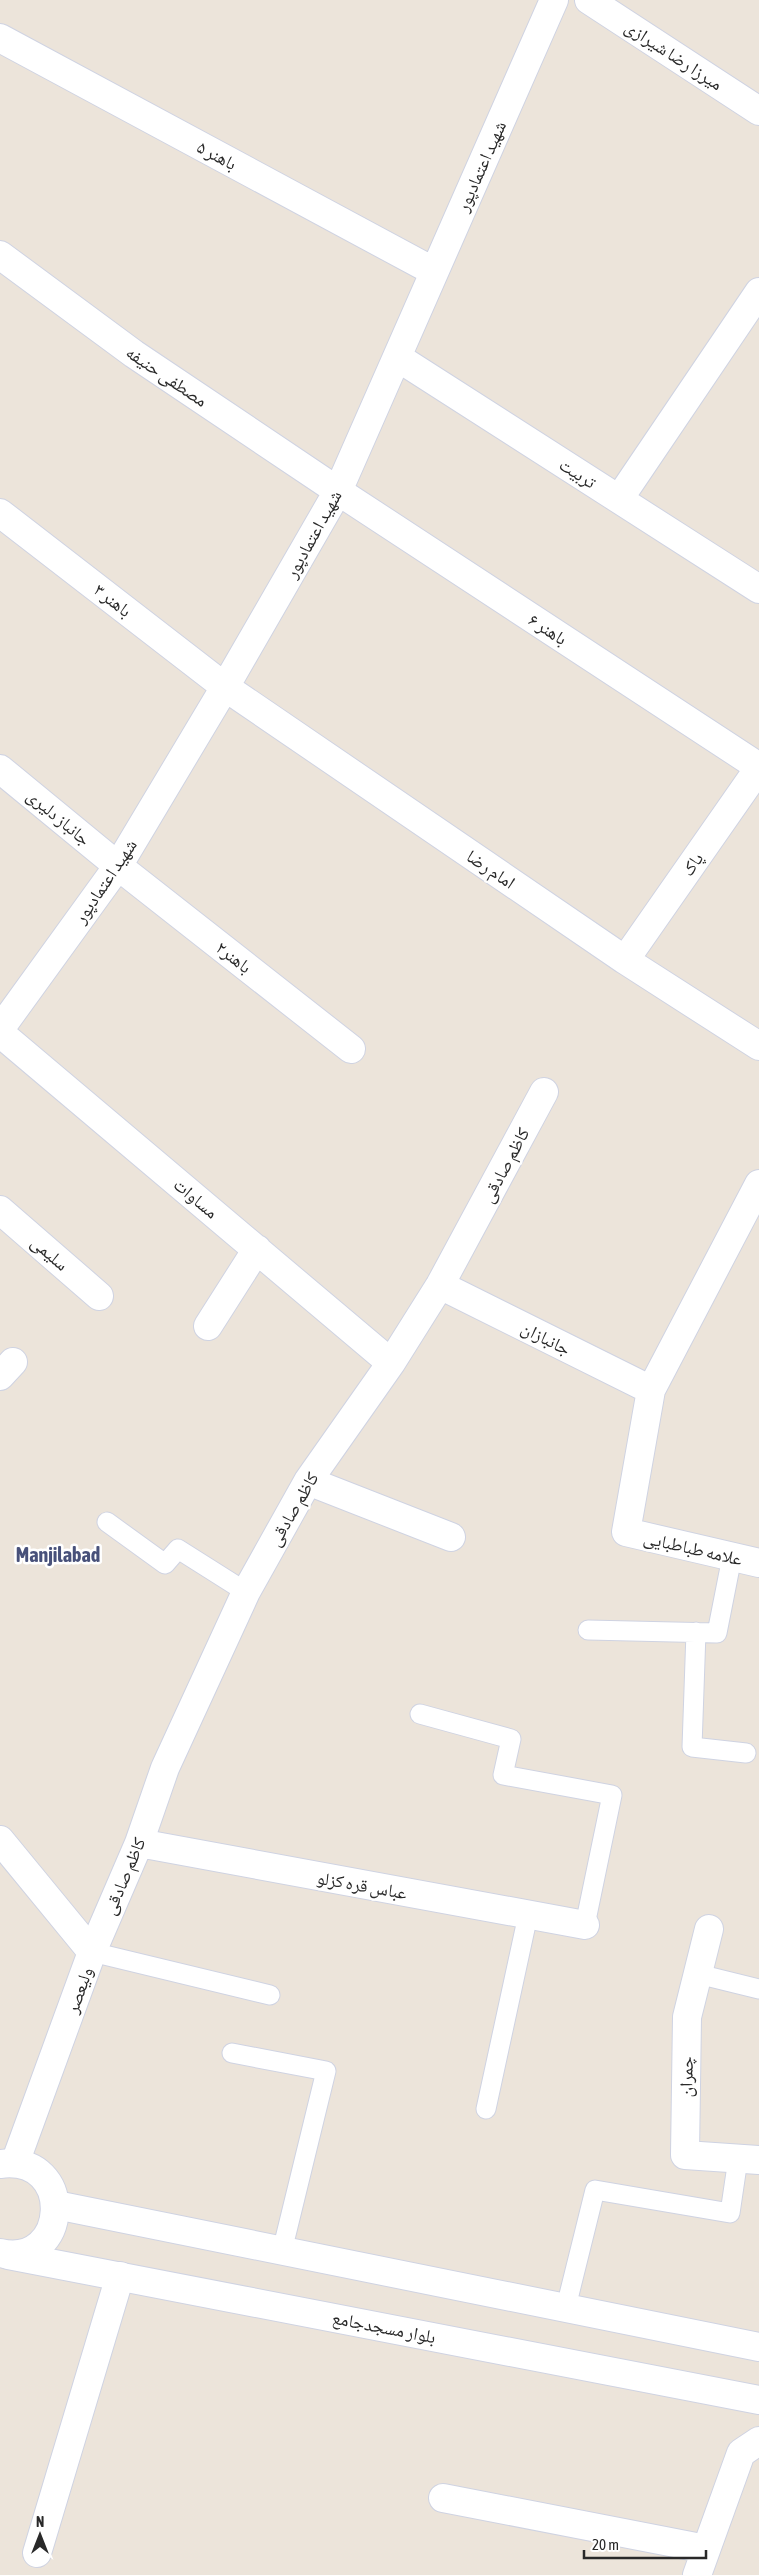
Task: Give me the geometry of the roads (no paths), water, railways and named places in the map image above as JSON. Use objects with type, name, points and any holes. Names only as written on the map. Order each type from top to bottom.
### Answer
[{"type":"street","name":"شهید اعتمادپور","points":[[0,1029],[118,866],[225,687],[338,491],[433,271],[488,152],[554,0]]},
{"type":"street","name":"میرزا رضا شیرازی","points":[[590,0],[759,111]]},
{"type":"street","name":"باهنر ۵","points":[[0,38],[433,271]]},
{"type":"street","name":"مصطفی حنیفه","points":[[0,255],[134,354],[338,491]]},
{"type":"street","points":[[619,499],[759,292]]},
{"type":"street","name":"تربیت","points":[[397,357],[759,589]]},
{"type":"street","name":"باهنر ۶","points":[[338,491],[759,767]]},
{"type":"street","name":"باهنر ۳","points":[[0,513],[225,687]]},
{"type":"street","name":"امام رضا","points":[[225,687],[626,960],[759,1046]]},
{"type":"street","name":"پاک","points":[[626,960],[759,767]]},
{"type":"street","name":"جانباز دلیری","points":[[0,768],[118,866]]},
{"type":"street","name":"باهنر۲","points":[[118,866],[351,1049]]},
{"type":"street","name":"مساوات","points":[[0,1033],[391,1363]]},
{"type":"street","name":"کاظم صادقی","points":[[92,1952],[139,1844],[165,1768],[246,1592],[308,1481],[391,1363],[440,1285],[544,1092]]},
{"type":"street","points":[[651,1390],[759,1184]]},
{"type":"street","name":"سلیمی","points":[[0,1210],[99,1296]]},
{"type":"street","points":[[208,1326],[257,1249]]},
{"type":"street","name":"جانبازان","points":[[440,1285],[651,1390]]},
{"type":"street","name":"علامه طباطبایی","points":[[651,1390],[626,1532],[759,1563]]},
{"type":"street","points":[[308,1481],[451,1536]]},
{"type":"street","name":"ولیعصر","points":[[0,1840],[92,1952],[8,2164]]},
{"type":"street","name":"عباس قره کزلو","points":[[139,1844],[585,1925]]},
{"type":"street","name":"چمران","points":[[710,1929],[687,2017],[685,2154],[748,2159]]},
{"type":"street","points":[[3,2255],[24,2253],[38,2246],[48,2235],[55,2221],[56,2205],[52,2190],[44,2178],[31,2168],[8,2164]]},
{"type":"street","points":[[56,2205],[759,2347]]},
{"type":"street","name":"بلوار مسجدجامع","points":[[3,2255],[759,2400]]},
{"type":"street","points":[[37,2553],[120,2276]]},
{"type":"street","points":[[697,2575],[741,2453],[759,2441]]},
{"type":"street","points":[[443,2498],[706,2549]]},
{"type":"lane","points":[[107,1522],[165,1564],[178,1549],[246,1592]]},
{"type":"lane","points":[[588,1630],[717,1632],[732,1557]]},
{"type":"lane","points":[[696,1632],[692,1747],[746,1753]]},
{"type":"lane","points":[[420,1714],[510,1739],[503,1775],[612,1796],[585,1925]]},
{"type":"lane","points":[[486,2108],[528,1915]]},
{"type":"lane","points":[[92,1952],[270,1995]]},
{"type":"lane","points":[[698,1974],[759,1989]]},
{"type":"lane","points":[[232,2053],[326,2071],[282,2250]]},
{"type":"lane","points":[[566,2307],[594,2190],[730,2213],[748,2159]]},
{"type":"district","name":"Manjilabad","points":[[58,1554]]}]
